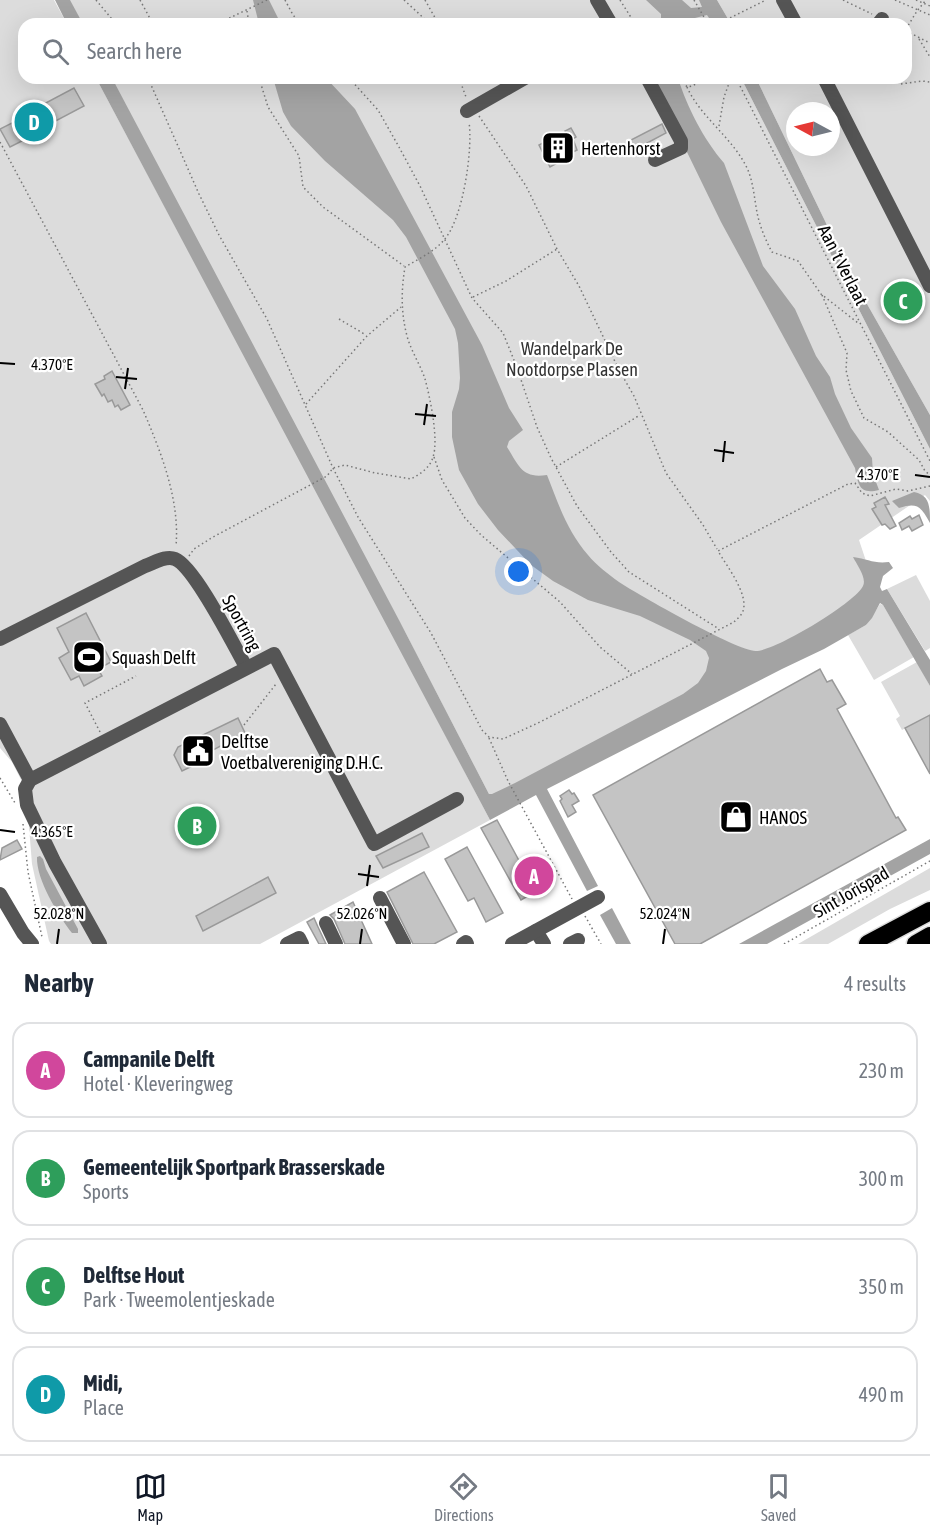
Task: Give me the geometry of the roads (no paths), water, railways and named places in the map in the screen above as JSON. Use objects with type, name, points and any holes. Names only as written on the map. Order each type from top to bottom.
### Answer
[{"type":"highway","points":[[868,944],[930,911]]},
{"type":"highway","points":[[916,944],[930,936]]},
{"type":"street","points":[[597,0],[608,18]]},
{"type":"street","points":[[783,0],[793,18]]},
{"type":"street","points":[[470,109],[514,84]]},
{"type":"street","points":[[650,84],[681,141],[681,148],[656,160]]},
{"type":"street","points":[[827,84],[930,286]]},
{"type":"street","name":"Sportring","points":[[0,639],[145,566],[165,559],[178,561],[207,596],[246,667],[28,783]]},
{"type":"street","points":[[246,667],[274,654],[374,844],[457,799]]},
{"type":"street","points":[[0,724],[28,783],[25,792],[27,806],[96,941]]},
{"type":"street","points":[[0,894],[25,938],[38,942]]},
{"type":"street","points":[[525,939],[598,897]]},
{"type":"street","points":[[380,898],[404,944]]},
{"type":"street","points":[[326,923],[336,944]]},
{"type":"street","points":[[287,944],[299,938],[302,944]]},
{"type":"street","points":[[525,939],[544,944]]},
{"type":"place","name":"Midi,","points":[[34,122]]},
{"type":"place","name":"Hertenhorst","points":[[558,148]]},
{"type":"place","name":"Delftse Hout","points":[[903,301]]},
{"type":"place","name":"Squash Delft","points":[[89,657]]},
{"type":"place","name":"Delftse Voetbalvereniging D.H.C.","points":[[198,751]]},
{"type":"place","name":"HANOS","points":[[736,817]]},
{"type":"place","name":"Gemeentelijk Sportpark Brasserskade","points":[[197,826]]},
{"type":"place","name":"Campanile Delft","points":[[534,876]]},
{"type":"park label","name":"Wandelpark De Nootdorpse Plassen","points":[[572,358]]}]
